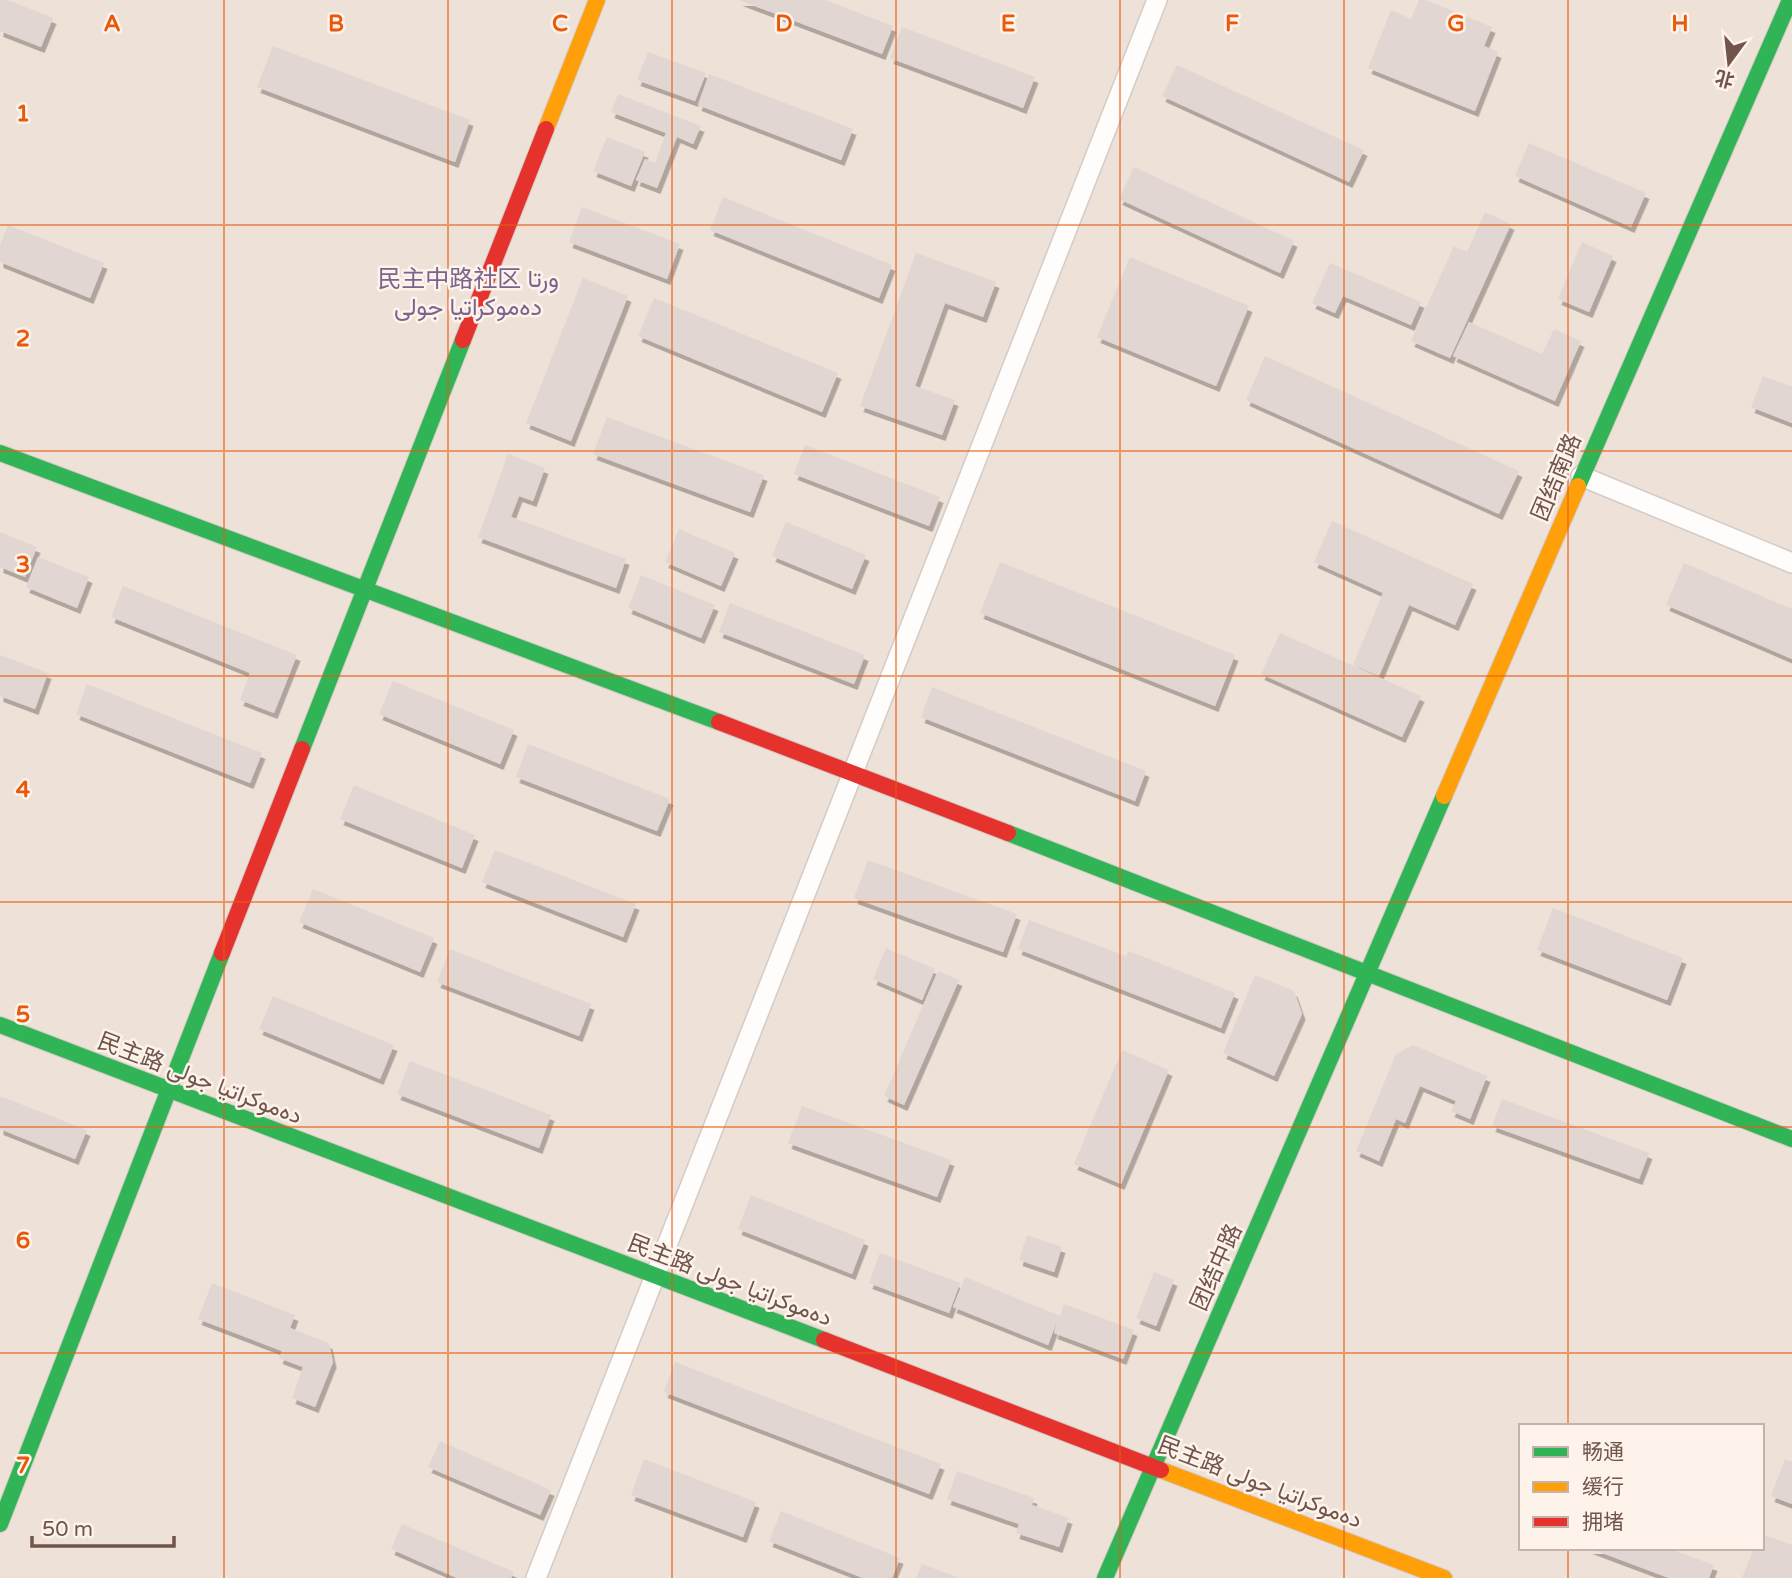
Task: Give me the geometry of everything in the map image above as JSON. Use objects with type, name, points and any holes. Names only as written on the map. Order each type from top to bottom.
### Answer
[{"type":"street","points":[[0,1524],[597,0]]},
{"type":"street","points":[[536,1578],[1157,0]]},
{"type":"street","name":"团结南路","points":[[1369,974],[1581,475],[1790,0]]},
{"type":"street","points":[[0,453],[852,772],[1792,1139]]},
{"type":"street","points":[[1581,475],[1792,563]]},
{"type":"street","name":"团结中路","points":[[1105,1578],[1369,974]]},
{"type":"street","name":"民主路 دەموكراتيا جولى","points":[[0,1025],[1444,1578]]},
{"type":"shaded area","points":[[0,0],[1792,0],[1792,1578],[0,1578]]},
{"type":"building","points":[[0,0],[8,0],[53,18],[41,47],[0,31]]},
{"type":"building","points":[[739,0],[825,0],[893,26],[882,54]]},
{"type":"building","points":[[1419,0],[1426,0],[1492,27],[1484,46],[1498,52],[1475,111],[1368,68],[1391,10],[1411,19]]},
{"type":"building","points":[[902,27],[1035,77],[1023,108],[890,58]]},
{"type":"building","points":[[273,46],[470,120],[455,162],[257,87]]},
{"type":"building","points":[[648,52],[706,73],[695,101],[637,80]]},
{"type":"building","points":[[1177,65],[1364,150],[1349,182],[1162,96]]},
{"type":"building","points":[[709,74],[853,129],[841,160],[698,105]]},
{"type":"building","points":[[618,94],[701,126],[693,144],[677,137],[657,188],[636,180],[645,159],[655,163],[666,133],[611,112]]},
{"type":"building","points":[[607,137],[645,152],[631,186],[593,171]]},
{"type":"building","points":[[1529,143],[1646,193],[1631,227],[1515,176]]},
{"type":"building","points":[[1134,167],[1294,241],[1280,273],[1119,199]]},
{"type":"building","points":[[723,197],[892,265],[879,298],[710,230]]},
{"type":"building","points":[[582,207],[680,244],[667,279],[569,242]]},
{"type":"building","points":[[1485,212],[1511,224],[1450,358],[1411,341],[1454,246],[1467,252]]},
{"type":"building","points":[[8,225],[104,263],[90,298],[0,262],[0,245]]},
{"type":"building","points":[[1582,242],[1613,256],[1589,312],[1558,299]]},
{"type":"building","points":[[916,253],[996,282],[983,317],[945,303],[915,386],[955,400],[942,435],[860,406]]},
{"type":"building","points":[[1130,257],[1249,306],[1216,386],[1097,337]]},
{"type":"building","points":[[1330,263],[1421,302],[1411,325],[1343,296],[1335,313],[1312,303]]},
{"type":"building","points":[[583,278],[628,296],[571,441],[526,423]]},
{"type":"building","points":[[654,298],[838,373],[822,412],[638,336]]},
{"type":"building","points":[[1469,322],[1542,354],[1554,329],[1581,341],[1555,401],[1453,356]]},
{"type":"building","points":[[1265,356],[1519,471],[1499,514],[1246,400]]},
{"type":"building","points":[[1763,376],[1792,387],[1792,423],[1751,407]]},
{"type":"building","points":[[607,417],[764,475],[750,512],[593,454]]},
{"type":"building","points":[[805,445],[940,497],[929,526],[794,474]]},
{"type":"building","points":[[508,454],[545,468],[533,501],[519,496],[511,517],[626,559],[616,588],[478,537]]},
{"type":"building","points":[[1332,521],[1473,584],[1455,625],[1409,605],[1379,676],[1353,665],[1383,593],[1314,562]]},
{"type":"building","points":[[786,522],[866,555],[852,589],[772,556]]},
{"type":"building","points":[[679,529],[735,553],[721,586],[665,562]]},
{"type":"building","points":[[0,532],[37,547],[25,577],[0,567]]},
{"type":"building","points":[[38,557],[89,577],[77,608],[26,587]]},
{"type":"building","points":[[1000,562],[1235,655],[1215,706],[980,613]]},
{"type":"building","points":[[1684,563],[1792,609],[1792,659],[1666,605]]},
{"type":"building","points":[[641,575],[715,605],[701,638],[628,608]]},
{"type":"building","points":[[123,586],[297,655],[274,713],[240,700],[250,673],[111,617]]},
{"type":"building","points":[[730,603],[865,655],[854,684],[719,632]]},
{"type":"building","points":[[1280,633],[1421,696],[1402,737],[1261,674]]},
{"type":"building","points":[[0,655],[48,673],[35,709],[0,696]]},
{"type":"building","points":[[393,681],[514,730],[500,764],[379,714]]},
{"type":"building","points":[[87,684],[262,753],[250,783],[76,714]]},
{"type":"building","points":[[932,687],[1146,771],[1135,801],[921,717]]},
{"type":"building","points":[[528,744],[670,799],[657,831],[516,777]]},
{"type":"building","points":[[354,785],[475,835],[462,868],[340,819]]},
{"type":"building","points":[[495,850],[636,904],[623,937],[482,882]]},
{"type":"building","points":[[868,860],[1017,914],[1003,952],[854,898]]},
{"type":"building","points":[[313,889],[434,938],[420,972],[299,922]]},
{"type":"building","points":[[1553,908],[1683,958],[1667,1000],[1537,950]]},
{"type":"building","points":[[1029,920],[1126,956],[1129,951],[1235,993],[1221,1028],[1018,949]]},
{"type":"building","points":[[886,948],[935,969],[922,1000],[873,979]]},
{"type":"building","points":[[450,949],[591,1004],[579,1036],[437,982]]},
{"type":"building","points":[[938,971],[959,980],[904,1105],[884,1096]]},
{"type":"building","points":[[1255,975],[1294,991],[1302,1014],[1274,1076],[1223,1053]]},
{"type":"building","points":[[273,996],[394,1045],[380,1079],[259,1029]]},
{"type":"building","points":[[1413,1045],[1487,1076],[1470,1119],[1451,1111],[1456,1101],[1420,1086],[1405,1123],[1396,1119],[1379,1161],[1356,1151],[1396,1054]]},
{"type":"building","points":[[1122,1050],[1169,1070],[1121,1184],[1074,1164]]},
{"type":"building","points":[[410,1061],[551,1115],[539,1148],[397,1094]]},
{"type":"building","points":[[0,1096],[87,1130],[75,1159],[0,1129]]},
{"type":"building","points":[[1502,1099],[1649,1153],[1639,1179],[1492,1126]]},
{"type":"building","points":[[802,1106],[951,1160],[937,1197],[788,1143]]},
{"type":"building","points":[[751,1195],[865,1240],[852,1274],[738,1229]]},
{"type":"building","points":[[1027,1235],[1062,1247],[1054,1272],[1019,1260]]},
{"type":"building","points":[[880,1253],[960,1283],[949,1313],[869,1283]]},
{"type":"building","points":[[1154,1272],[1174,1280],[1156,1326],[1136,1318]]},
{"type":"building","points":[[965,1277],[1060,1316],[1064,1304],[1134,1330],[1123,1359],[1054,1333],[1057,1321],[1048,1345],[953,1307]]},
{"type":"building","points":[[212,1283],[295,1315],[290,1328],[329,1343],[333,1362],[315,1407],[292,1398],[303,1367],[279,1358],[282,1351],[198,1319]]},
{"type":"building","points":[[675,1362],[941,1464],[929,1494],[664,1392]]},
{"type":"building","points":[[440,1441],[551,1490],[540,1515],[428,1467]]},
{"type":"building","points":[[644,1459],[756,1502],[743,1537],[631,1495]]},
{"type":"building","points":[[1785,1459],[1792,1462],[1792,1504],[1771,1496]]},
{"type":"building","points":[[957,1471],[1034,1498],[1032,1505],[1069,1518],[1059,1547],[1016,1533],[1019,1524],[947,1499]]},
{"type":"building","points":[[781,1511],[900,1558],[892,1578],[863,1578],[769,1541]]},
{"type":"building","points":[[402,1524],[514,1572],[511,1578],[457,1578],[391,1549]]},
{"type":"building","points":[[1764,1535],[1792,1545],[1792,1578],[1742,1578],[1753,1550],[1764,1550]]},
{"type":"building","points":[[1594,1550],[1673,1550],[1714,1565],[1709,1578],[1669,1578]]},
{"type":"building","points":[[922,1564],[959,1578],[916,1578]]},
{"type":"traffic: fast","points":[[1578,486],[1790,0]]},
{"type":"traffic: fast","points":[[302,749],[463,340]]},
{"type":"traffic: fast","points":[[0,453],[719,722]]},
{"type":"traffic: fast","points":[[1105,1578],[1444,796]]},
{"type":"traffic: fast","points":[[1008,833],[1792,1139]]},
{"type":"traffic: fast","points":[[0,1524],[222,953]]},
{"type":"traffic: fast","points":[[0,1025],[824,1340]]},
{"type":"traffic: slow","points":[[546,129],[597,0]]},
{"type":"traffic: slow","points":[[1444,796],[1578,486]]},
{"type":"traffic: slow","points":[[1161,1470],[1444,1578]]},
{"type":"traffic: jam","points":[[463,340],[546,129]]},
{"type":"traffic: jam","points":[[719,722],[1008,833]]},
{"type":"traffic: jam","points":[[222,953],[302,749]]},
{"type":"traffic: jam","points":[[824,1340],[1161,1470]]},
{"type":"district","name":"民主中路社区 ورتا دەموكراتيا جولى","points":[[468,293]]}]
